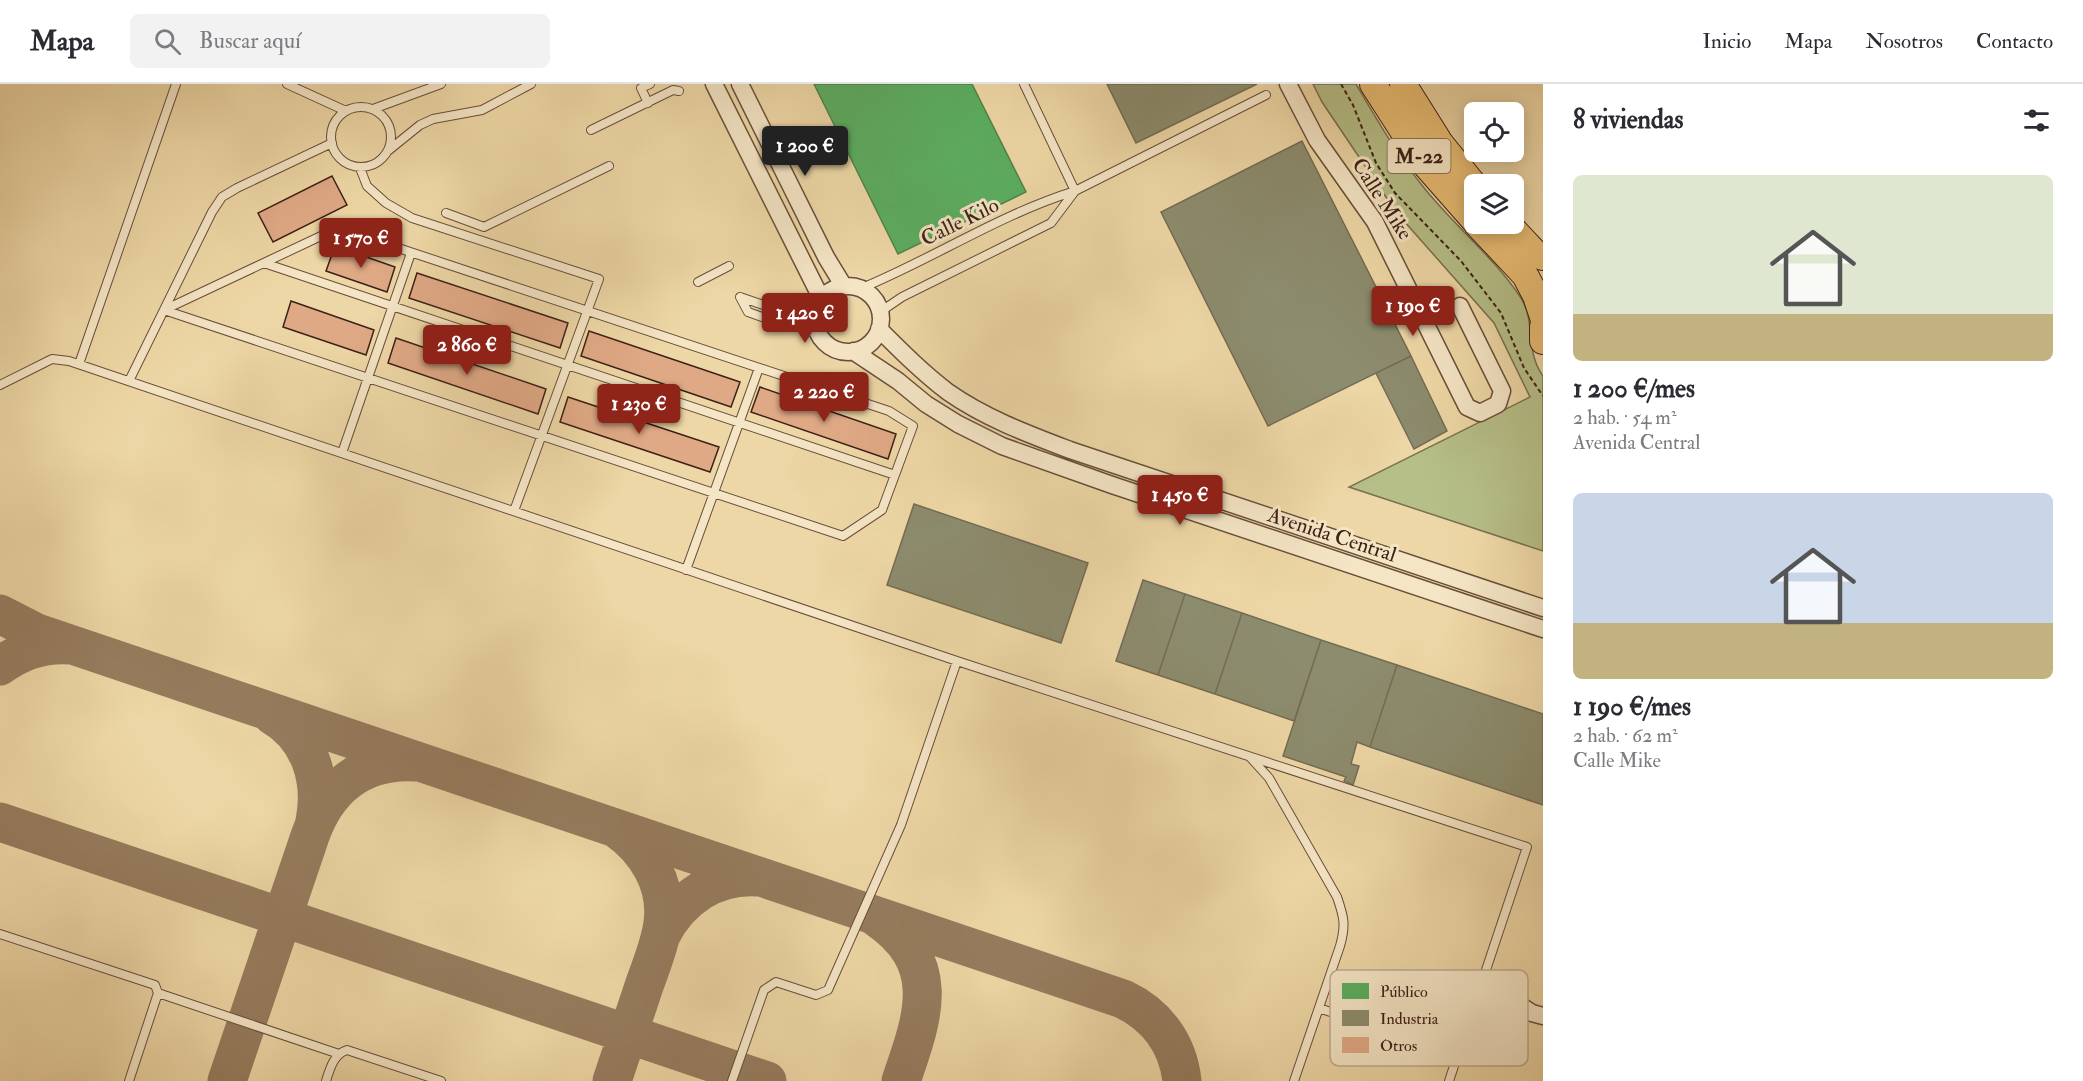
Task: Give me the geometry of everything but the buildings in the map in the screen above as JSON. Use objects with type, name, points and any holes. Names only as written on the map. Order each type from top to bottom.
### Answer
[{"type":"main road","name":"M-22","points":[[1373,84],[1423,162],[1464,208]]},
{"type":"main road","name":"M-22","points":[[1403,84],[1440,143],[1465,174]]},
{"type":"main road","name":"M-22","points":[[1487,234],[1525,275],[1536,296],[1543,317]]},
{"type":"main road","points":[[1517,234],[1535,253],[1543,257]]},
{"type":"main road","points":[[1543,327],[1543,341]]},
{"type":"street","points":[[714,84],[818,305],[816,327],[820,337],[829,346],[839,350],[853,351],[864,348],[872,341],[879,329],[880,312],[874,298],[862,288],[843,285],[833,289],[818,305]]},
{"type":"street","points":[[740,84],[826,257],[843,285]]},
{"type":"street","name":"Calle Mike","points":[[1288,84],[1317,140],[1375,222],[1467,407],[1480,413],[1498,404],[1502,391],[1460,306]]},
{"type":"street","name":"Avenida Central","points":[[879,329],[906,357],[948,391],[1001,422],[1070,450],[1543,608]]},
{"type":"street","name":"Avenida Central","points":[[853,351],[898,381],[926,404],[958,424],[1002,446],[1123,489],[1543,629]]},
{"type":"street","points":[[1528,1010],[1543,1016]]},
{"type":"lane","points":[[79,364],[176,84]]},
{"type":"lane","points":[[287,84],[346,111]]},
{"type":"lane","points":[[441,84],[373,109],[354,108],[346,111],[334,125],[332,143],[335,152],[350,166],[360,168],[377,163],[420,125],[432,119],[482,110],[531,84]]},
{"type":"lane","points":[[1024,84],[1075,192]]},
{"type":"lane","points":[[643,85],[648,103]]},
{"type":"lane","points":[[591,130],[673,90],[679,91]]},
{"type":"lane","name":"Calle Kilo","points":[[862,288],[1041,202],[1075,192],[1266,95]]},
{"type":"lane","points":[[373,109],[387,122],[392,141],[389,150]]},
{"type":"lane","points":[[129,381],[212,212],[222,197],[332,143]]},
{"type":"lane","points":[[446,213],[484,227],[609,166]]},
{"type":"lane","points":[[360,168],[367,186],[386,204],[412,218],[599,279],[514,511]]},
{"type":"lane","name":"Calle Kilo","points":[[880,312],[902,297],[1051,223],[1075,192]]},
{"type":"lane","points":[[338,228],[889,411],[913,426],[882,510],[843,536],[164,310],[338,228]]},
{"type":"lane","points":[[342,453],[411,253]]},
{"type":"lane","points":[[264,263],[895,475]]},
{"type":"lane","points":[[698,282],[729,266]]},
{"type":"lane","points":[[792,315],[740,297],[748,312],[782,324],[792,315],[818,305]]},
{"type":"lane","points":[[0,385],[52,359],[79,364],[957,661],[1527,847],[1486,970]]},
{"type":"lane","points":[[686,570],[759,368]]},
{"type":"lane","points":[[732,1081],[764,990],[776,982],[816,994],[828,990],[901,825],[957,661]]},
{"type":"lane","points":[[1250,757],[1269,778],[1337,897],[1344,917],[1344,931],[1332,970]]},
{"type":"lane","points":[[0,934],[155,985],[158,993],[129,1081]]},
{"type":"lane","points":[[1294,1081],[1330,976]]},
{"type":"lane","points":[[158,993],[339,1054]]},
{"type":"lane","points":[[1319,1008],[1330,1012]]},
{"type":"lane","points":[[326,1081],[333,1061],[347,1050],[441,1081]]},
{"type":"lane","points":[[1449,1081],[1454,1066]]},
{"type":"path","points":[[1341,84],[1353,105],[1376,163],[1388,183],[1461,261],[1501,313],[1524,368],[1543,396]]},
{"type":"green space","points":[[1313,84],[1356,84],[1412,172],[1464,234],[1498,268],[1526,307],[1534,357],[1543,376],[1543,551],[1349,487],[1530,397],[1494,323],[1396,212],[1322,102]]},
{"type":"taxiway","points":[[0,614],[37,633],[1123,999],[1146,1013],[1164,1032],[1176,1055],[1182,1081]]},
{"type":"taxiway","points":[[0,666],[33,649],[52,645],[71,645]]},
{"type":"taxiway","points":[[272,715],[296,735],[311,761],[317,790],[315,821]]},
{"type":"taxiway","points":[[227,1081],[317,819],[336,791],[363,771],[396,762],[415,762]]},
{"type":"taxiway","points":[[0,822],[767,1081]]},
{"type":"taxiway","points":[[612,1081],[662,932],[664,909],[659,882],[646,858],[638,847],[617,829]]},
{"type":"taxiway","points":[[661,935],[678,910],[701,891],[727,880],[758,877]]},
{"type":"taxiway","points":[[876,917],[898,935],[912,953],[920,972],[921,1013],[901,1081]]}]
